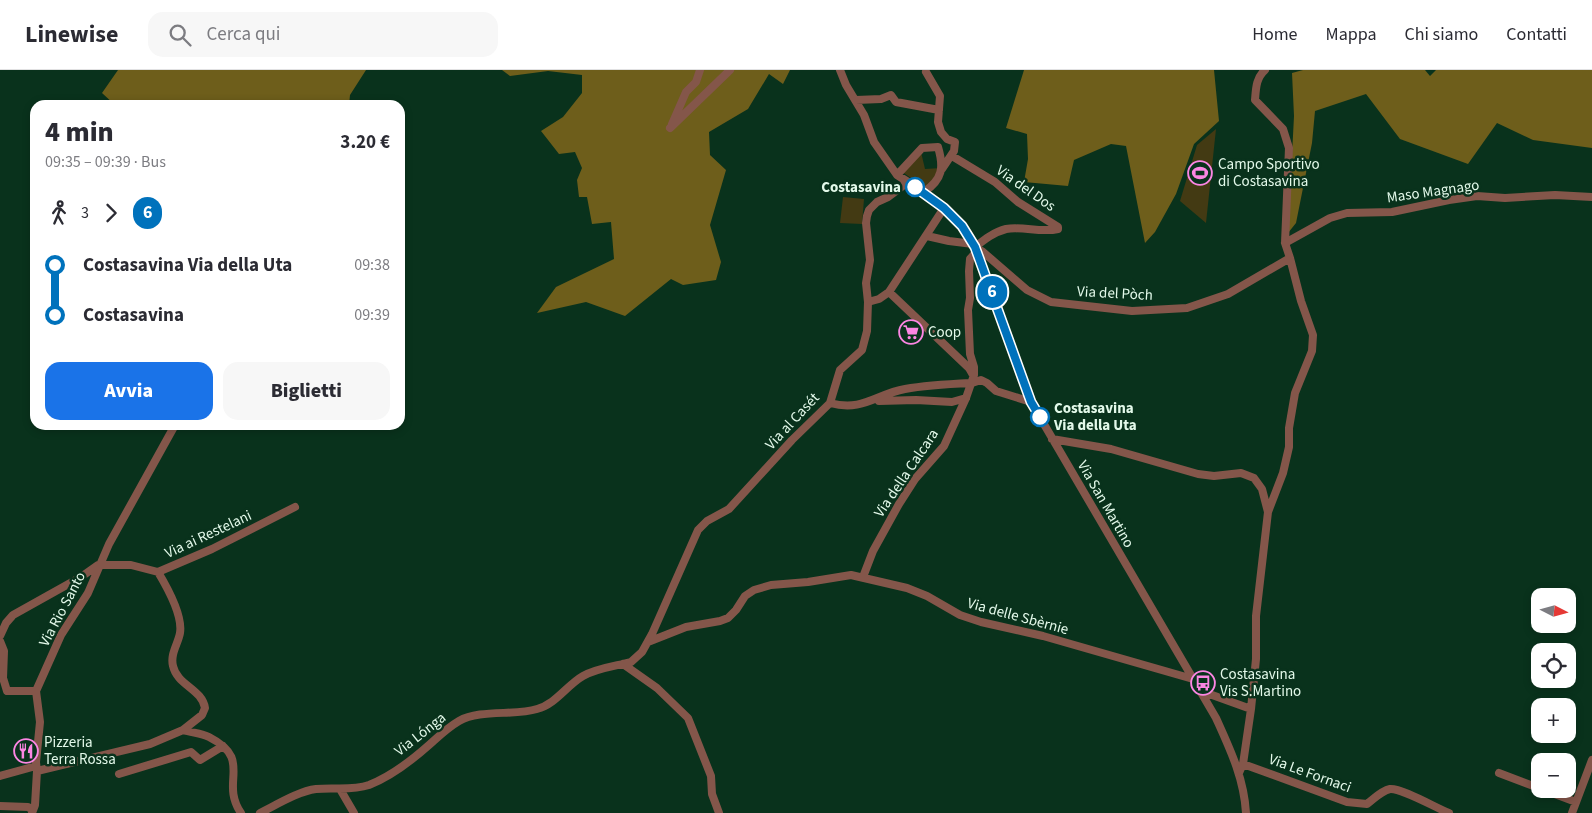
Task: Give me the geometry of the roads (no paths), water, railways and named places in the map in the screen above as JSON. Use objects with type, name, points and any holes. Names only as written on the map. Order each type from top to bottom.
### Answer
[{"type":"street","points":[[700,70],[696,82],[686,92],[670,128],[730,70]]},
{"type":"street","points":[[840,70],[864,115],[874,142],[897,175],[922,148],[938,147],[943,161],[942,169]]},
{"type":"street","points":[[1239,772],[1243,764],[1251,709],[1256,659],[1256,616],[1268,512],[1283,473],[1289,447],[1289,428],[1296,393],[1312,351],[1312,335],[1285,243],[1285,210],[1290,148],[1283,130],[1256,100],[1256,84],[1265,70]]},
{"type":"street","points":[[924,192],[934,186],[942,169],[952,156],[955,142],[947,139],[941,132],[938,122],[940,96],[926,72]]},
{"type":"street","points":[[856,100],[881,99],[891,95],[896,102],[939,110]]},
{"type":"street","name":"Via del Dos","points":[[952,156],[995,182],[1018,202],[1058,227],[1058,229],[1049,231],[1016,228],[1004,229],[988,237],[975,247]]},
{"type":"street","name":"Via San Martino","points":[[897,175],[924,192],[944,208],[962,226],[975,247],[1031,402],[1216,718],[1239,772],[1246,813]]},
{"type":"street","name":"Via al Casét","points":[[648,642],[698,530],[707,522],[729,509],[792,440],[830,403],[840,370],[862,350],[867,330],[868,302],[866,283],[870,260],[867,216],[869,210],[877,202],[888,197],[908,182]]},
{"type":"street","name":"Maso Magnago","points":[[1285,243],[1330,218],[1347,213],[1392,212],[1477,196],[1505,198],[1555,195],[1592,197]]},
{"type":"street","points":[[868,302],[880,299],[889,292],[944,208]]},
{"type":"street","points":[[927,236],[975,247],[970,259],[970,298],[968,310],[970,354],[974,367],[972,379]]},
{"type":"street","name":"Via del Pòch","points":[[975,247],[1027,290],[1051,302],[1132,311],[1187,308],[1228,294],[1290,258]]},
{"type":"street","points":[[889,292],[969,368],[972,379]]},
{"type":"street","points":[[830,403],[850,406],[872,401],[904,389],[972,379],[981,380],[996,391],[1031,402]]},
{"type":"street","name":"Via della Calcara","points":[[863,577],[873,551],[900,504],[915,480],[944,446],[966,398],[972,379]]},
{"type":"street","points":[[872,401],[916,400],[952,402],[966,398]]},
{"type":"street","name":"Via Rio Santo","points":[[36,691],[61,634],[88,593],[109,544],[172,430]]},
{"type":"street","points":[[1052,439],[1111,449],[1198,474],[1214,476],[1241,473],[1254,478],[1262,489],[1268,512]]},
{"type":"street","points":[[1262,489],[1278,486]]},
{"type":"street","name":"Via ai Restelani","points":[[101,565],[131,565],[158,572],[212,550],[295,507]]},
{"type":"street","points":[[0,636],[6,623],[13,615],[81,577],[94,566],[101,565]]},
{"type":"street","points":[[0,775],[37,769],[150,744],[183,730],[202,715],[204,704],[197,694],[179,677],[173,666],[174,653],[181,630],[180,620],[168,590],[158,572]]},
{"type":"street","name":"Via delle Sbèrnie","points":[[648,642],[686,627],[728,618],[745,596],[754,590],[771,585],[808,582],[850,575],[928,596],[960,615],[981,622],[1043,636],[1193,679]]},
{"type":"street","points":[[0,641],[4,652],[3,678],[7,691]]},
{"type":"street","name":"Via Lónga","points":[[260,813],[304,792],[315,789],[349,790],[368,785],[390,775],[410,761],[448,728],[461,720],[477,716],[537,709],[550,704],[582,676],[623,664],[636,658],[648,642]]},
{"type":"street","points":[[623,664],[657,688],[688,718],[711,776],[712,794],[719,813]]},
{"type":"street","points":[[0,697],[7,691],[36,691],[40,722],[35,805],[32,811],[28,807],[0,806]]},
{"type":"street","points":[[1200,691],[1251,709]]},
{"type":"street","points":[[183,730],[208,736],[230,752],[234,763],[233,799],[241,813]]},
{"type":"street","points":[[119,774],[191,752],[200,760],[223,746]]},
{"type":"street","points":[[1572,813],[1592,760]]},
{"type":"street","name":"Via Le Fornaci","points":[[1243,764],[1347,802],[1367,804],[1379,794],[1389,789],[1394,789],[1405,792],[1449,813]]},
{"type":"street","points":[[1499,773],[1576,802]]},
{"type":"street","points":[[340,789],[354,813]]},
{"type":"place","name":"Campo Sportivo di Costasavina","points":[[1200,173]]},
{"type":"place","name":"Costasavina","points":[[915,187]]},
{"type":"place","name":"Coop","points":[[911,332]]},
{"type":"place","name":"Costasavina Via della Uta","points":[[1040,417]]},
{"type":"place","name":"Costasavina Vis S.Martino","points":[[1203,683]]},
{"type":"place","name":"Pizzeria Terra Rossa","points":[[26,751]]}]
